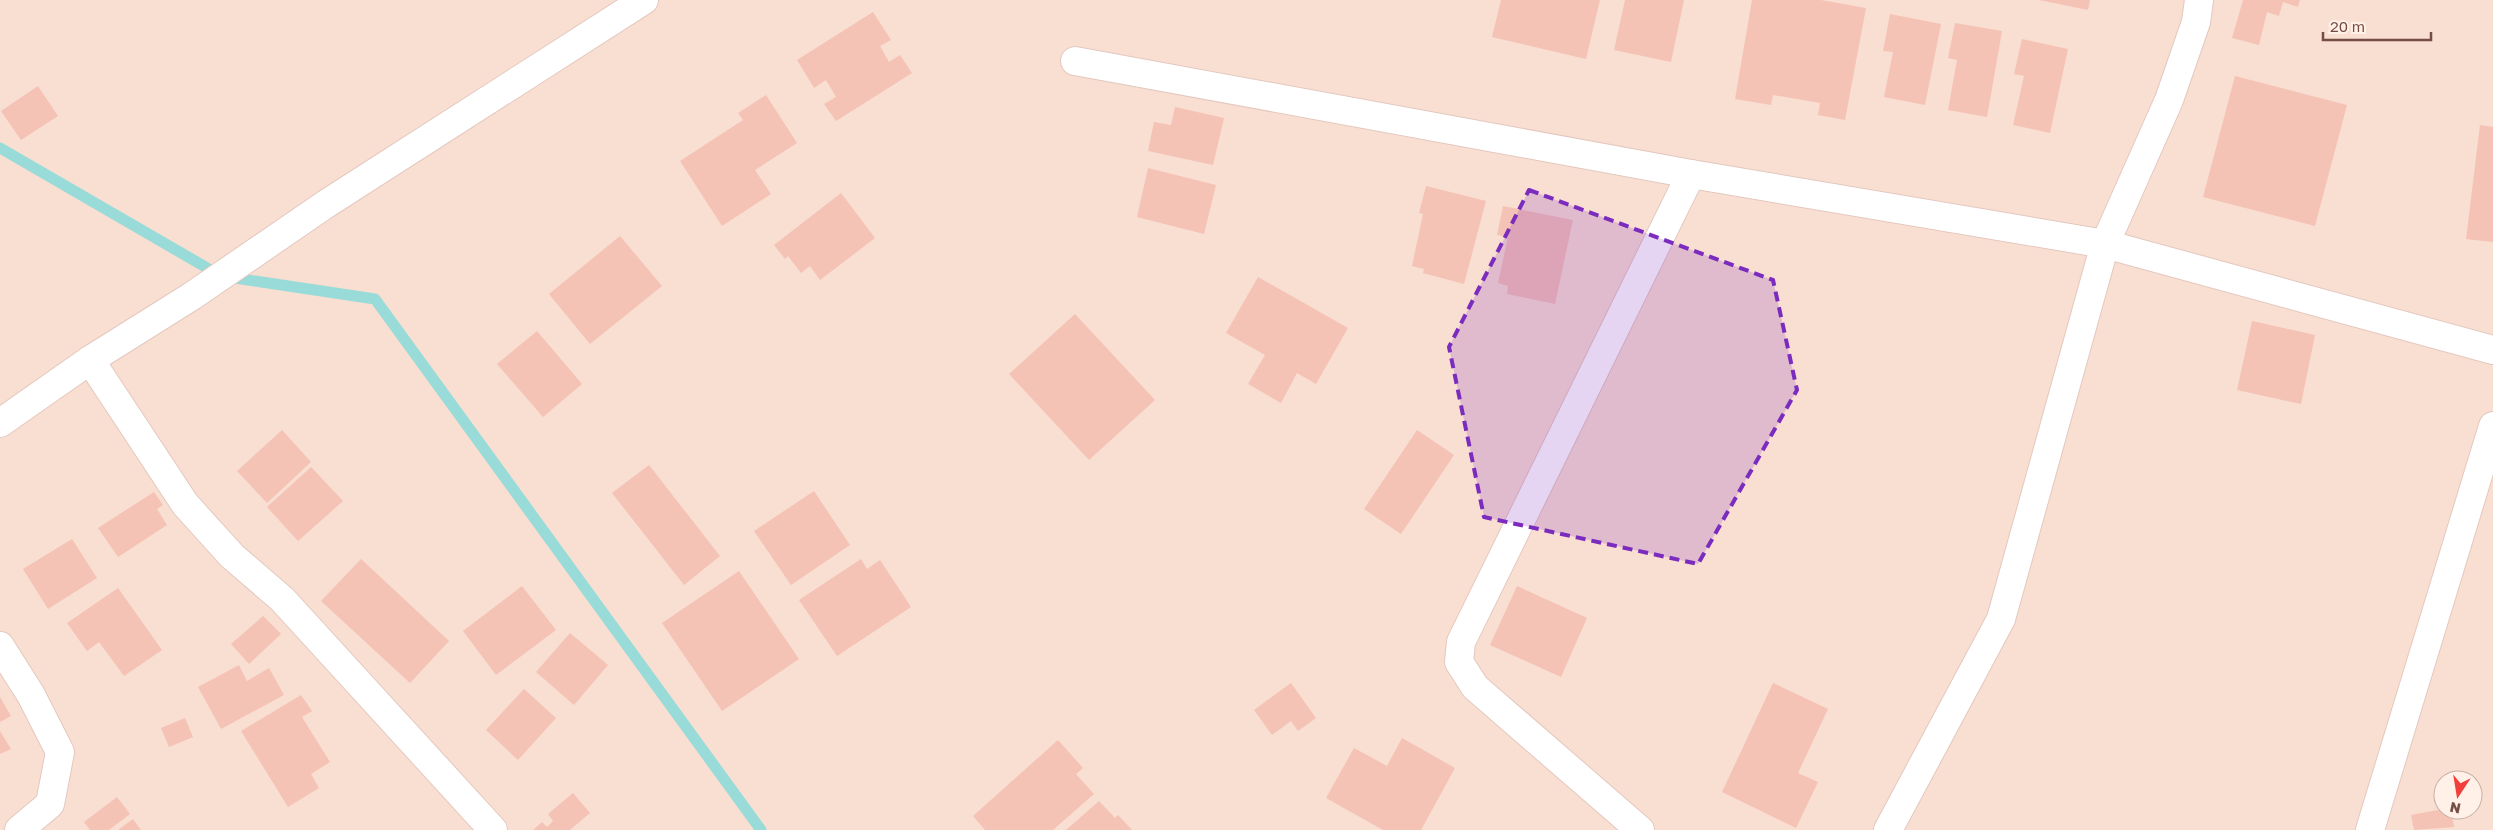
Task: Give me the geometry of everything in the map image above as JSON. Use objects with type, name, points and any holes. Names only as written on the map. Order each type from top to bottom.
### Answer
[{"type":"street","points":[[0,422],[90,360],[192,296],[326,204],[644,0]]},
{"type":"street","points":[[1888,830],[2001,619],[2105,244],[2169,100],[2196,22],[2199,0]]},
{"type":"street","points":[[1075,61],[1690,174],[2105,244],[2493,350]]},
{"type":"street","points":[[1640,830],[1482,693],[1459,662],[1461,642],[1690,174]]},
{"type":"street","points":[[90,360],[185,504],[232,556],[282,600],[493,830]]},
{"type":"street","points":[[2370,830],[2493,426]]},
{"type":"street","points":[[0,646],[30,695],[60,752],[50,804],[19,830]]},
{"type":"highlighted area","points":[[1529,190],[1773,280],[1797,390],[1698,564],[1484,517],[1449,347]]},
{"type":"shaded area","points":[[0,0],[2493,0],[2493,830],[0,830]]},
{"type":"building","points":[[1501,0],[1600,0],[1586,59],[1492,37]]},
{"type":"building","points":[[1625,0],[1684,0],[1671,62],[1614,50]]},
{"type":"building","points":[[1752,0],[1821,0],[1866,8],[1845,120],[1818,115],[1820,103],[1773,95],[1771,105],[1735,99]]},
{"type":"building","points":[[2039,0],[2090,0],[2088,10]]},
{"type":"building","points":[[2243,0],[2300,0],[2298,7],[2283,2],[2279,16],[2267,12],[2259,45],[2232,38]]},
{"type":"building","points":[[873,12],[891,40],[880,46],[889,62],[900,55],[912,73],[836,121],[824,104],[836,97],[826,80],[814,88],[797,60]]},
{"type":"building","points":[[1890,14],[1941,24],[1925,105],[1884,97],[1893,52],[1883,51]]},
{"type":"building","points":[[1955,23],[2002,31],[1987,117],[1948,110],[1957,60],[1948,58]]},
{"type":"building","points":[[2022,39],[2068,49],[2050,133],[2013,125],[2024,76],[2014,74]]},
{"type":"building","points":[[2235,76],[2347,105],[2315,226],[2203,197]]},
{"type":"building","points":[[38,86],[58,116],[21,140],[1,111]]},
{"type":"building","points":[[766,95],[797,143],[755,170],[771,194],[722,226],[680,161],[743,120],[738,113]]},
{"type":"building","points":[[1175,107],[1224,118],[1213,165],[1148,151],[1154,122],[1171,125]]},
{"type":"building","points":[[2480,125],[2493,127],[2493,242],[2466,239]]},
{"type":"building","points":[[1148,168],[1216,185],[1204,234],[1137,217]]},
{"type":"building","points":[[1426,186],[1486,201],[1464,284],[1423,273],[1424,269],[1412,266],[1423,214],[1419,213]]},
{"type":"building","points":[[841,193],[875,238],[820,280],[810,266],[801,273],[788,256],[785,259],[774,245]]},
{"type":"building","points":[[1503,206],[1573,220],[1555,304],[1507,294],[1508,286],[1498,283],[1508,237],[1497,235]]},
{"type":"building","points":[[620,236],[662,286],[590,344],[549,294]]},
{"type":"building","points":[[1258,277],[1348,328],[1316,384],[1297,373],[1281,403],[1248,384],[1265,355],[1226,333]]},
{"type":"building","points":[[1075,314],[1155,400],[1089,460],[1009,374]]},
{"type":"building","points":[[2252,321],[2315,335],[2301,404],[2237,390]]},
{"type":"building","points":[[537,331],[582,384],[543,417],[497,364]]},
{"type":"building","points":[[282,430],[311,462],[267,503],[237,471]]},
{"type":"building","points":[[1417,430],[1454,455],[1401,534],[1364,509]]},
{"type":"building","points":[[649,465],[720,556],[684,585],[612,493]]},
{"type":"building","points":[[311,467],[343,501],[298,541],[267,507]]},
{"type":"building","points":[[814,491],[850,545],[791,585],[754,531]]},
{"type":"building","points":[[154,492],[163,505],[157,509],[167,525],[118,557],[98,528]]},
{"type":"building","points":[[72,539],[97,578],[48,609],[23,569]]},
{"type":"building","points":[[361,559],[449,641],[410,683],[321,601]]},
{"type":"building","points":[[861,559],[867,569],[880,560],[911,607],[837,656],[799,600]]},
{"type":"building","points":[[739,571],[799,659],[722,711],[662,623]]},
{"type":"building","points":[[522,586],[556,630],[496,675],[463,631]]},
{"type":"building","points":[[1517,586],[1587,618],[1561,677],[1490,645]]},
{"type":"building","points":[[118,588],[162,650],[124,676],[99,642],[87,651],[67,623]]},
{"type":"building","points":[[263,616],[281,634],[249,664],[231,644]]},
{"type":"building","points":[[570,633],[608,665],[574,705],[536,672]]},
{"type":"building","points":[[239,665],[247,681],[269,668],[284,695],[221,729],[198,687]]},
{"type":"building","points":[[1291,683],[1316,718],[1298,731],[1291,721],[1272,735],[1254,710]]},
{"type":"building","points":[[1773,683],[1828,709],[1798,773],[1818,782],[1796,828],[1722,792]]},
{"type":"building","points":[[524,689],[556,718],[518,760],[486,730]]},
{"type":"building","points":[[301,695],[312,711],[302,717],[330,762],[311,774],[319,788],[288,807],[241,731]]},
{"type":"building","points":[[0,697],[11,716],[0,722]]},
{"type":"building","points":[[185,718],[193,737],[169,747],[161,728]]},
{"type":"building","points":[[0,731],[11,749],[0,754]]},
{"type":"building","points":[[1402,738],[1455,768],[1421,830],[1383,830],[1326,798],[1354,748],[1387,766]]},
{"type":"building","points":[[1058,740],[1083,768],[1076,774],[1094,794],[1053,830],[985,830],[973,816]]},
{"type":"building","points":[[573,793],[590,813],[570,830],[533,830],[542,822],[547,827],[553,821],[548,814]]},
{"type":"building","points":[[117,797],[130,814],[109,830],[90,830],[84,822]]},
{"type":"building","points":[[1099,801],[1115,818],[1118,815],[1132,830],[1066,830]]},
{"type":"building","points":[[2433,811],[2433,820],[2453,820],[2454,827],[2414,830],[2411,815]]},
{"type":"building","points":[[133,819],[141,830],[118,830]]},
{"type":"waterway","points":[[0,148],[221,276],[375,299],[761,830]]}]
